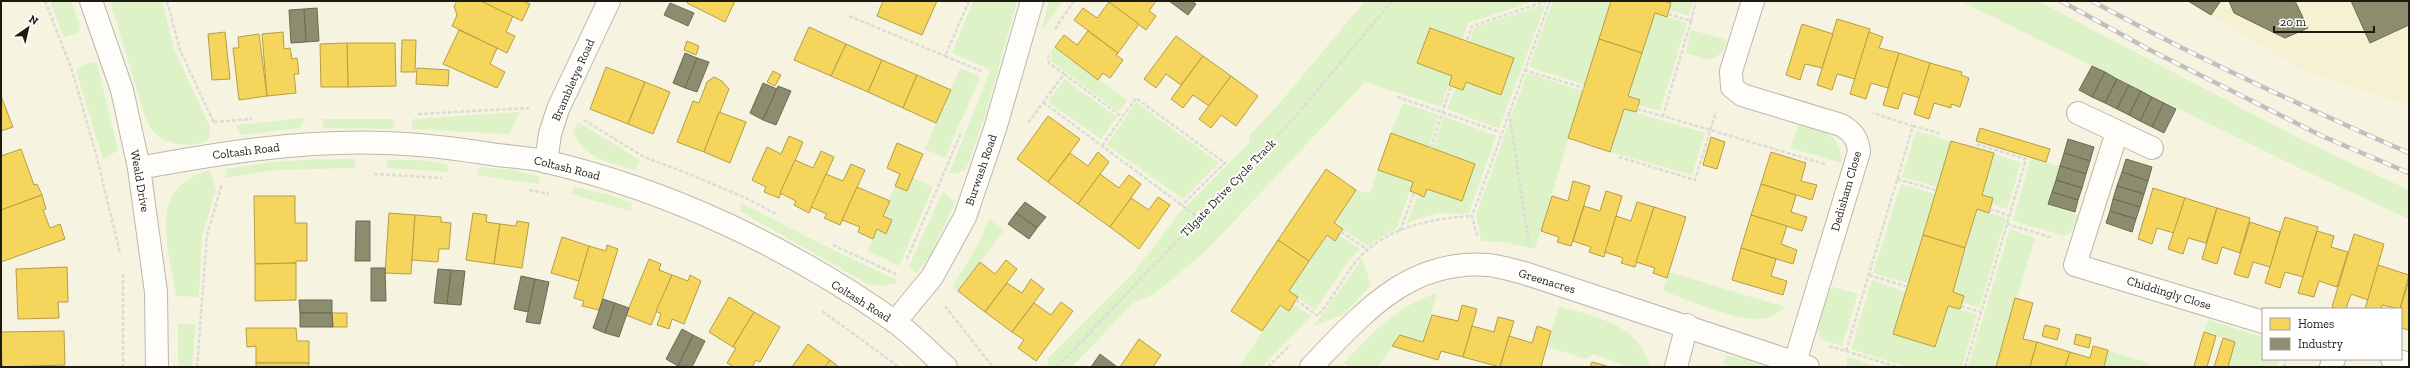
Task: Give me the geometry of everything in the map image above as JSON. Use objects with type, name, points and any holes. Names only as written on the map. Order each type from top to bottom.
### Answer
[{"type":"street","name":"Weald Drive","points":[[91,1],[122,90],[139,168],[156,292],[158,367]]},
{"type":"street","name":"Brambletye Road","points":[[546,162],[550,134],[558,109],[609,1]]},
{"type":"street","name":"Burwash Road","points":[[895,322],[932,277],[965,217],[995,129],[1032,1]]},
{"type":"street","points":[[1732,87],[1730,80],[1736,54],[1753,1]]},
{"type":"street","name":"Dedisham Close","points":[[1732,87],[1742,95],[1841,125],[1850,130],[1858,144],[1859,152],[1802,338],[1801,365]]},
{"type":"street","points":[[2078,113],[2152,148]]},
{"type":"street","points":[[2077,256],[2117,132]]},
{"type":"street","name":"Coltash Road","points":[[139,168],[219,153],[312,144],[384,143],[458,149],[546,162],[612,180],[694,210],[769,246],[836,284],[895,322],[946,367]]},
{"type":"street","name":"Chiddingly Close","points":[[2077,256],[2262,322]]},
{"type":"street","name":"Greenacres","points":[[1311,367],[1380,300],[1398,287],[1421,275],[1444,267],[1467,265],[1490,265],[1524,273],[1801,365]]},
{"type":"street","points":[[1676,367],[1686,326]]},
{"type":"path","points":[[45,1],[72,70],[96,154],[121,257]]},
{"type":"path","points":[[945,56],[969,1]]},
{"type":"path","name":"Tilgate Drive Cycle Track","points":[[1056,367],[1295,117],[1392,1]]},
{"type":"path","points":[[1467,40],[1472,26],[1548,1]]},
{"type":"path","points":[[1478,237],[1472,216],[1548,1]]},
{"type":"path","points":[[1691,20],[1696,1]]},
{"type":"path","points":[[849,16],[987,74]]},
{"type":"path","points":[[1524,70],[1584,88]]},
{"type":"path","points":[[1064,74],[1122,117]]},
{"type":"path","points":[[1431,148],[1451,86]]},
{"type":"path","points":[[1619,157],[1695,180],[1720,99],[1732,87]]},
{"type":"path","points":[[1397,96],[1501,132]]},
{"type":"path","points":[[1102,146],[1136,98],[1225,163],[1182,204]]},
{"type":"path","points":[[1043,102],[1199,218]]},
{"type":"path","points":[[1637,109],[1663,116]]},
{"type":"path","points":[[1508,111],[1530,252],[1524,273]]},
{"type":"path","points":[[1913,126],[1942,134]]},
{"type":"path","points":[[906,262],[962,131]]},
{"type":"path","points":[[1965,367],[2026,159],[1975,144]]},
{"type":"path","points":[[371,173],[450,179]]},
{"type":"path","points":[[1897,179],[1936,190]]},
{"type":"path","points":[[222,184],[230,183]]},
{"type":"path","points":[[525,189],[556,196]]},
{"type":"path","points":[[1400,231],[1414,193]]},
{"type":"path","points":[[1990,209],[2010,216]]},
{"type":"path","points":[[1312,321],[1318,316],[1361,256],[1368,250],[1400,231],[1424,222],[1472,216]]},
{"type":"path","points":[[2007,224],[2077,256]]},
{"type":"path","points":[[1341,232],[1368,250]]},
{"type":"path","points":[[899,276],[902,269]]},
{"type":"path","points":[[122,272],[124,367]]},
{"type":"path","points":[[1869,275],[1908,287]]},
{"type":"path","points":[[1296,300],[1318,316]]},
{"type":"path","points":[[1961,306],[1981,312]]},
{"type":"path","points":[[821,310],[851,330],[899,367]]},
{"type":"path","points":[[1802,338],[1898,367]]},
{"type":"path","points":[[1268,367],[1290,344]]},
{"type":"shaded area","points":[[2188,1],[2409,1],[2409,106],[2306,72]]},
{"type":"green space","points":[[50,1],[71,1],[80,26],[78,33],[63,37]]},
{"type":"green space","points":[[110,1],[162,1],[174,49],[210,127],[209,139],[196,144],[180,144],[164,139],[152,130],[145,116]]},
{"type":"green space","points":[[973,1],[1017,1],[985,116],[966,169],[957,173],[949,173],[991,70],[952,53]]},
{"type":"green space","points":[[1049,1],[1063,1],[1041,31]]},
{"type":"green space","points":[[1365,1],[1534,1],[1468,23],[1463,39],[1430,28],[1417,63],[1452,76],[1441,107],[1365,82],[1206,251],[1153,295],[1135,301],[1072,367],[1047,367],[1048,358],[1135,271],[1180,212],[1249,143],[1250,135],[1284,98]]},
{"type":"green space","points":[[1553,1],[1611,1],[1585,85],[1529,67]]},
{"type":"green space","points":[[1664,1],[1693,1],[1689,16],[1669,10],[1671,3]]},
{"type":"green space","points":[[1960,1],[2038,1],[2304,141],[2409,190],[2409,219],[2301,169]]},
{"type":"green space","points":[[1546,4],[1499,129],[1447,109],[1455,88],[1463,90],[1466,82],[1501,95],[1514,58],[1469,41],[1474,27]]},
{"type":"green space","points":[[1655,13],[1687,23],[1660,111],[1638,105],[1628,96]]},
{"type":"green space","points":[[1691,30],[1727,40],[1723,50],[1710,60],[1686,53]]},
{"type":"green space","points":[[1055,47],[1127,100],[1119,112],[1052,62],[1051,51]]},
{"type":"green space","points":[[90,62],[97,64],[118,150],[103,160],[76,70]]},
{"type":"green space","points":[[960,68],[980,77],[945,158],[925,149]]},
{"type":"green space","points":[[1527,73],[1583,91],[1535,249],[1504,242],[1481,241],[1476,215]]},
{"type":"green space","points":[[1064,79],[1117,117],[1101,139],[1048,102]]},
{"type":"green space","points":[[1136,102],[1219,163],[1183,199],[1107,145]]},
{"type":"green space","points":[[1403,103],[1439,115],[1429,147],[1391,133]]},
{"type":"green space","points":[[1624,109],[1705,133],[1692,175],[1610,152]]},
{"type":"green space","points":[[520,112],[509,134],[411,129],[413,119]]},
{"type":"green space","points":[[1444,116],[1496,136],[1469,212],[1465,214],[1438,213],[1407,223],[1418,194],[1424,197],[1427,189],[1475,164],[1433,149]]},
{"type":"green space","points":[[304,118],[301,128],[241,135],[236,125]]},
{"type":"green space","points":[[322,119],[395,119],[393,129],[324,128]]},
{"type":"green space","points":[[578,122],[640,160],[635,170],[607,162],[591,154],[578,141],[573,131]]},
{"type":"green space","points":[[1798,124],[1815,128],[1829,134],[1838,145],[1841,163],[1791,148]]},
{"type":"green space","points":[[1916,131],[1951,141],[1937,187],[1902,177]]},
{"type":"green space","points":[[1994,153],[2021,163],[2007,209],[1992,204],[1993,198],[1982,195]]},
{"type":"green space","points":[[2031,157],[2060,166],[2048,204],[2080,216],[2072,231],[2064,236],[2013,221]]},
{"type":"green space","points":[[319,159],[356,159],[355,168],[277,170],[226,178],[226,169],[273,162]]},
{"type":"green space","points":[[388,160],[420,160],[447,164],[448,172],[386,168]]},
{"type":"green space","points":[[480,167],[512,170],[539,176],[539,184],[477,175]]},
{"type":"green space","points":[[210,170],[216,190],[202,236],[199,297],[176,296],[167,238],[166,221],[169,204],[176,190],[190,178]]},
{"type":"green space","points":[[1378,170],[1413,182],[1397,228],[1367,246],[1334,223],[1356,190],[1370,193]]},
{"type":"green space","points":[[913,178],[933,187],[899,266],[868,251],[877,229],[886,233],[892,220],[883,216],[895,186],[907,191]]},
{"type":"green space","points":[[1901,184],[1935,194],[1908,283],[1873,273]]},
{"type":"green space","points":[[574,187],[606,194],[632,203],[631,211],[571,194]]},
{"type":"green space","points":[[943,191],[955,202],[931,255],[916,274],[909,266]]},
{"type":"green space","points":[[741,203],[837,252],[895,279],[897,283],[880,286],[866,283],[740,211]]},
{"type":"green space","points":[[1977,209],[2006,218],[1979,308],[1962,302],[1964,296],[1953,292]]},
{"type":"green space","points":[[989,218],[1004,230],[958,291],[953,286],[981,239]]},
{"type":"green space","points":[[2010,229],[2035,238],[1996,367],[1968,367]]},
{"type":"green space","points":[[1327,235],[1335,241],[1339,235],[1360,249],[1350,259],[1315,310],[1289,291]]},
{"type":"green space","points":[[1362,259],[1371,285],[1344,314],[1314,326]]},
{"type":"green space","points":[[1669,272],[1785,307],[1768,318],[1761,319],[1751,319],[1726,314],[1663,291]]},
{"type":"green space","points":[[1872,280],[1906,292],[1894,334],[1935,347],[1948,306],[1977,314],[1962,367],[1907,367],[1851,349]]},
{"type":"green space","points":[[1834,287],[1858,294],[1842,346],[1821,339],[1817,325],[1820,303],[1828,291]]},
{"type":"green space","points":[[1437,293],[1423,342],[1400,335],[1378,367],[1350,367],[1344,363],[1375,331],[1386,322],[1410,305]]},
{"type":"green space","points":[[1293,304],[1311,316],[1262,367],[1239,367],[1280,305]]},
{"type":"green space","points":[[1559,306],[1588,314],[1614,324],[1626,332],[1636,341],[1644,352],[1650,367],[1631,367],[1593,354],[1586,359],[1547,347]]},
{"type":"green space","points":[[2208,320],[2262,337],[2262,360],[2280,360],[2277,367],[2228,367],[2235,342],[2204,332]]},
{"type":"green space","points":[[178,324],[196,325],[192,367],[178,367]]},
{"type":"green space","points":[[2108,350],[2160,367],[2104,367]]},
{"type":"green space","points":[[1726,356],[1740,357],[1764,364],[1766,367],[1731,367],[1723,364]]},
{"type":"green space","points":[[1847,357],[1880,367],[1847,367]]},
{"type":"building: Homes","points":[[457,1],[481,1],[513,16],[506,32],[515,36],[507,53],[452,26],[457,15],[454,6]]},
{"type":"building: Homes","points":[[481,1],[523,1],[530,4],[522,21]]},
{"type":"building: Homes","points":[[688,1],[735,1],[725,22],[687,3]]},
{"type":"building: Homes","points":[[883,1],[937,1],[922,35],[877,16]]},
{"type":"building: Homes","points":[[1107,1],[1156,1],[1149,11],[1156,16],[1146,30]]},
{"type":"building: Homes","points":[[1611,1],[1664,1],[1671,3],[1667,17],[1655,13],[1642,53],[1599,39]]},
{"type":"building: Homes","points":[[1109,2],[1139,24],[1118,53],[1074,20],[1083,8],[1097,18]]},
{"type":"building: Homes","points":[[1837,19],[1870,29],[1855,79],[1837,74],[1832,90],[1817,85]]},
{"type":"building: Homes","points":[[1802,24],[1833,34],[1822,68],[1805,64],[1800,80],[1786,75]]},
{"type":"building: Homes","points":[[809,27],[846,44],[831,76],[794,60]]},
{"type":"building: Homes","points":[[1430,28],[1514,58],[1501,95],[1466,82],[1463,90],[1451,86],[1449,85],[1452,76],[1417,63]]},
{"type":"building: Homes","points":[[459,30],[497,48],[490,64],[505,72],[497,88],[443,64]]},
{"type":"building: Homes","points":[[1088,31],[1118,53],[1116,55],[1123,60],[1110,78],[1103,73],[1098,80],[1055,47],[1064,35],[1077,45]]},
{"type":"building: Homes","points":[[225,32],[230,79],[212,80],[208,34]]},
{"type":"building: Homes","points":[[283,32],[284,49],[290,48],[292,59],[297,58],[299,74],[294,74],[296,93],[267,96],[262,34]]},
{"type":"building: Homes","points":[[1869,32],[1883,37],[1879,48],[1899,53],[1888,88],[1871,83],[1866,99],[1850,94]]},
{"type":"building: Homes","points":[[259,34],[267,96],[239,100],[233,48],[239,48],[238,37]]},
{"type":"building: Homes","points":[[1176,36],[1203,56],[1181,85],[1166,74],[1156,88],[1144,79]]},
{"type":"building: Homes","points":[[1599,39],[1642,53],[1628,96],[1640,100],[1636,112],[1624,109],[1610,152],[1568,138]]},
{"type":"building: Homes","points":[[402,40],[416,40],[415,72],[401,72]]},
{"type":"building: Homes","points":[[687,41],[699,46],[696,55],[684,50]]},
{"type":"building: Homes","points":[[347,43],[395,43],[396,86],[348,87]]},
{"type":"building: Homes","points":[[347,43],[348,87],[321,87],[320,44]]},
{"type":"building: Homes","points":[[846,44],[882,60],[868,92],[831,76]]},
{"type":"building: Homes","points":[[1899,53],[1930,63],[1920,98],[1903,93],[1898,109],[1883,105]]},
{"type":"building: Homes","points":[[1203,56],[1231,76],[1209,106],[1193,95],[1183,108],[1171,99]]},
{"type":"building: Homes","points":[[882,60],[917,75],[903,108],[868,92]]},
{"type":"building: Homes","points":[[1930,63],[1962,72],[1961,75],[1969,78],[1960,107],[1951,104],[1951,108],[1934,103],[1929,119],[1914,114]]},
{"type":"building: Homes","points":[[606,67],[645,82],[628,124],[590,109]]},
{"type":"building: Homes","points":[[417,68],[449,70],[448,86],[416,84]]},
{"type":"building: Homes","points":[[773,71],[781,75],[775,86],[767,82]]},
{"type":"building: Homes","points":[[917,75],[951,90],[936,123],[903,108]]},
{"type":"building: Homes","points":[[1231,76],[1258,96],[1236,126],[1221,115],[1211,128],[1199,119]]},
{"type":"building: Homes","points":[[714,77],[722,81],[729,89],[704,152],[677,142],[693,101],[699,103],[707,82]]},
{"type":"building: Homes","points":[[645,82],[670,92],[653,134],[628,124]]},
{"type":"building: Homes","points":[[1,96],[13,127],[1,131]]},
{"type":"building: Homes","points":[[719,112],[746,122],[730,163],[704,152]]},
{"type":"building: Homes","points":[[1048,116],[1080,139],[1048,182],[1017,159]]},
{"type":"building: Homes","points":[[1980,128],[2050,149],[2046,162],[1976,141]]},
{"type":"building: Homes","points":[[1391,133],[1475,164],[1462,201],[1427,189],[1424,197],[1410,191],[1413,182],[1378,170]]},
{"type":"building: Homes","points":[[789,136],[803,142],[779,198],[764,192],[766,187],[752,180],[767,147],[781,154]]},
{"type":"building: Homes","points":[[1711,137],[1725,142],[1717,169],[1703,165]]},
{"type":"building: Homes","points":[[1951,141],[1994,153],[1982,195],[1993,198],[1989,213],[1977,209],[1965,248],[1923,235]]},
{"type":"building: Homes","points":[[897,143],[923,154],[907,191],[895,186],[900,174],[887,168]]},
{"type":"building: Homes","points":[[21,149],[34,185],[37,184],[42,195],[1,210],[1,156]]},
{"type":"building: Homes","points":[[821,151],[834,157],[809,213],[794,205],[796,201],[780,193],[795,160],[813,168]]},
{"type":"building: Homes","points":[[1098,152],[1109,162],[1078,204],[1048,182],[1070,153],[1088,166]]},
{"type":"building: Homes","points":[[1771,152],[1806,163],[1801,181],[1817,185],[1812,200],[1761,184]]},
{"type":"building: Homes","points":[[851,164],[865,170],[840,225],[824,218],[827,214],[811,207],[826,174],[843,181]]},
{"type":"building: Homes","points":[[1326,169],[1356,190],[1334,223],[1343,229],[1335,241],[1327,235],[1309,261],[1278,240]]},
{"type":"building: Homes","points":[[1100,174],[1119,188],[1129,175],[1141,184],[1110,227],[1078,204]]},
{"type":"building: Homes","points":[[1573,181],[1590,186],[1571,246],[1557,242],[1559,237],[1541,231],[1552,196],[1568,201]]},
{"type":"building: Homes","points":[[1761,184],[1796,195],[1791,212],[1807,217],[1802,231],[1751,215]]},
{"type":"building: Homes","points":[[857,187],[890,201],[883,216],[892,220],[886,234],[877,229],[873,239],[858,232],[860,227],[842,220]]},
{"type":"building: Homes","points":[[2153,188],[2185,198],[2174,233],[2157,228],[2152,244],[2138,239]]},
{"type":"building: Homes","points":[[1606,191],[1622,196],[1604,257],[1589,252],[1591,247],[1573,241],[1584,206],[1600,211]]},
{"type":"building: Homes","points":[[42,195],[46,209],[43,210],[50,228],[60,224],[65,239],[1,262],[1,210]]},
{"type":"building: Homes","points":[[254,196],[295,196],[295,223],[307,223],[307,261],[296,261],[296,263],[255,264]]},
{"type":"building: Homes","points":[[1158,197],[1170,205],[1139,249],[1110,227],[1131,198],[1149,210]]},
{"type":"building: Homes","points":[[2185,198],[2217,208],[2206,243],[2188,238],[2183,254],[2168,249]]},
{"type":"building: Homes","points":[[1637,202],[1654,207],[1635,267],[1621,263],[1623,258],[1605,252],[1616,216],[1631,221]]},
{"type":"building: Homes","points":[[1654,207],[1686,217],[1667,278],[1653,273],[1655,268],[1636,262]]},
{"type":"building: Homes","points":[[2217,208],[2250,218],[2240,253],[2222,247],[2217,264],[2202,259]]},
{"type":"building: Homes","points":[[389,213],[415,215],[411,274],[385,273]]},
{"type":"building: Homes","points":[[473,213],[487,215],[486,222],[500,224],[494,264],[466,260]]},
{"type":"building: Homes","points":[[415,215],[441,217],[441,222],[451,223],[449,249],[439,249],[438,262],[412,260]]},
{"type":"building: Homes","points":[[1751,215],[1787,226],[1781,244],[1797,250],[1793,264],[1741,248]]},
{"type":"building: Homes","points":[[2285,217],[2318,227],[2303,277],[2285,272],[2280,288],[2265,283]]},
{"type":"building: Homes","points":[[517,221],[529,223],[522,268],[494,264],[500,224],[516,226]]},
{"type":"building: Homes","points":[[2250,222],[2280,232],[2270,267],[2253,262],[2248,278],[2234,274]]},
{"type":"building: Homes","points":[[2317,231],[2334,236],[2331,247],[2348,252],[2337,287],[2319,281],[2314,297],[2298,293]]},
{"type":"building: Homes","points":[[2354,234],[2384,244],[2368,300],[2351,294],[2346,308],[2332,307]]},
{"type":"building: Homes","points":[[1923,235],[1965,248],[1953,292],[1964,296],[1961,306],[1960,309],[1948,306],[1935,347],[1893,334]]},
{"type":"building: Homes","points":[[562,237],[589,246],[579,281],[551,273]]},
{"type":"building: Homes","points":[[1278,240],[1309,261],[1289,291],[1298,297],[1289,311],[1280,305],[1262,331],[1231,311]]},
{"type":"building: Homes","points":[[607,245],[618,249],[599,310],[582,306],[584,301],[574,298],[589,246],[606,251]]},
{"type":"building: Homes","points":[[1741,248],[1776,259],[1771,276],[1787,281],[1783,295],[1732,280]]},
{"type":"building: Homes","points":[[649,259],[661,264],[659,270],[672,275],[651,325],[626,315]]},
{"type":"building: Homes","points":[[1006,260],[1017,269],[985,312],[958,291],[980,262],[995,274]]},
{"type":"building: Homes","points":[[296,263],[296,300],[255,301],[255,264]]},
{"type":"building: Homes","points":[[2378,265],[2409,275],[2400,308],[2382,305],[2381,308],[2365,308]]},
{"type":"building: Homes","points":[[67,267],[68,302],[58,302],[59,318],[18,319],[16,269]]},
{"type":"building: Homes","points":[[672,275],[688,281],[690,275],[701,281],[684,324],[672,319],[669,329],[657,325],[661,314],[656,311]]},
{"type":"building: Homes","points":[[1031,279],[1044,289],[1012,332],[985,312],[1007,283],[1022,293]]},
{"type":"building: Homes","points":[[2409,280],[2409,330],[2402,328],[2402,308],[2400,308]]},
{"type":"building: Homes","points":[[729,297],[754,312],[733,347],[709,332]]},
{"type":"building: Homes","points":[[2015,298],[2033,303],[2023,339],[2037,342],[2030,367],[1996,367]]},
{"type":"building: Homes","points":[[1061,302],[1073,311],[1036,361],[1018,348],[1024,340],[1012,332],[1034,303],[1051,315]]},
{"type":"building: Homes","points":[[1462,305],[1477,309],[1463,357],[1441,351],[1438,360],[1392,346],[1400,335],[1423,342],[1432,315],[1458,321]]},
{"type":"building: Homes","points":[[754,312],[780,327],[760,362],[756,360],[752,367],[734,367],[727,363],[736,348],[733,347]]},
{"type":"building: Homes","points":[[332,313],[347,313],[347,327],[333,327]]},
{"type":"building: Homes","points":[[1498,317],[1514,321],[1500,367],[1463,357],[1472,326],[1494,332]]},
{"type":"building: Homes","points":[[2045,325],[2060,329],[2057,340],[2042,336]]},
{"type":"building: Homes","points":[[1537,326],[1551,331],[1541,367],[1500,367],[1509,336],[1532,343]]},
{"type":"building: Homes","points":[[246,328],[296,328],[297,341],[309,341],[309,363],[256,363],[256,346],[247,347]]},
{"type":"building: Homes","points":[[64,331],[65,365],[2,367],[1,332]]},
{"type":"building: Homes","points":[[2204,332],[2216,336],[2207,367],[2198,367],[2194,366]]},
{"type":"building: Homes","points":[[2076,334],[2091,338],[2089,348],[2074,344]]},
{"type":"building: Homes","points":[[2223,338],[2235,342],[2228,367],[2214,367]]},
{"type":"building: Homes","points":[[1139,339],[1161,355],[1153,367],[1120,367]]},
{"type":"building: Homes","points":[[2037,342],[2070,352],[2065,367],[2030,367]]},
{"type":"building: Homes","points":[[808,344],[830,360],[825,367],[792,367]]},
{"type":"building: Homes","points":[[2093,346],[2108,350],[2104,367],[2065,367],[2070,352],[2090,358]]},
{"type":"building: Homes","points":[[830,360],[839,367],[825,367]]},
{"type":"building: Homes","points":[[1592,362],[1610,367],[1590,367]]},
{"type":"building: Homes","points":[[256,363],[309,363],[309,367],[256,367]]},
{"type":"building: Industry","points":[[1169,1],[1192,1],[1196,4],[1188,15]]},
{"type":"building: Industry","points":[[2188,1],[2219,1],[2220,2],[2211,15]]},
{"type":"building: Industry","points":[[2229,1],[2295,1],[2308,28],[2285,38],[2234,13]]},
{"type":"building: Industry","points":[[2351,1],[2409,1],[2409,25],[2370,43]]},
{"type":"building: Industry","points":[[670,3],[694,13],[688,26],[664,15]]},
{"type":"building: Industry","points":[[317,8],[319,41],[306,42],[304,9]]},
{"type":"building: Industry","points":[[304,9],[306,42],[291,43],[289,10]]},
{"type":"building: Industry","points":[[685,53],[697,58],[685,88],[673,83]]},
{"type":"building: Industry","points":[[697,58],[709,62],[697,92],[685,88]]},
{"type":"building: Industry","points":[[2092,66],[2105,72],[2092,97],[2079,90]]},
{"type":"building: Industry","points":[[2105,72],[2117,79],[2105,103],[2092,97]]},
{"type":"building: Industry","points":[[2117,79],[2129,85],[2117,109],[2105,103]]},
{"type":"building: Industry","points":[[763,83],[777,89],[763,120],[750,113]]},
{"type":"building: Industry","points":[[2129,85],[2141,91],[2129,115],[2117,109]]},
{"type":"building: Industry","points":[[778,86],[791,91],[776,125],[763,120]]},
{"type":"building: Industry","points":[[2141,91],[2152,97],[2140,121],[2129,115]]},
{"type":"building: Industry","points":[[2152,97],[2164,103],[2152,127],[2140,121]]},
{"type":"building: Industry","points":[[2164,103],[2176,109],[2164,133],[2152,127]]},
{"type":"building: Industry","points":[[2068,139],[2094,147],[2090,161],[2064,153]]},
{"type":"building: Industry","points":[[2064,153],[2090,161],[2086,174],[2060,166]]},
{"type":"building: Industry","points":[[2126,159],[2152,167],[2148,181],[2122,172]]},
{"type":"building: Industry","points":[[2060,166],[2086,174],[2082,188],[2056,180]]},
{"type":"building: Industry","points":[[2122,172],[2148,181],[2144,194],[2117,186]]},
{"type":"building: Industry","points":[[2056,180],[2082,188],[2078,200],[2052,192]]},
{"type":"building: Industry","points":[[2117,186],[2144,194],[2140,207],[2113,199]]},
{"type":"building: Industry","points":[[2052,192],[2078,200],[2075,212],[2048,204]]},
{"type":"building: Industry","points":[[2113,199],[2140,207],[2136,219],[2110,211]]},
{"type":"building: Industry","points":[[1025,202],[1046,217],[1037,228],[1016,213]]},
{"type":"building: Industry","points":[[2110,211],[2136,219],[2132,232],[2106,223]]},
{"type":"building: Industry","points":[[1016,213],[1037,228],[1029,239],[1008,224]]},
{"type":"building: Industry","points":[[356,221],[370,221],[370,261],[355,261]]},
{"type":"building: Industry","points":[[371,268],[385,268],[386,301],[371,301]]},
{"type":"building: Industry","points":[[438,269],[451,270],[447,304],[434,303]]},
{"type":"building: Industry","points":[[451,270],[465,271],[461,305],[447,304]]},
{"type":"building: Industry","points":[[521,276],[535,279],[528,312],[514,309]]},
{"type":"building: Industry","points":[[535,279],[549,282],[540,324],[526,322]]},
{"type":"building: Industry","points":[[603,299],[615,303],[605,333],[593,328]]},
{"type":"building: Industry","points":[[299,300],[332,300],[332,313],[300,313]]},
{"type":"building: Industry","points":[[615,303],[629,308],[619,337],[605,333]]},
{"type":"building: Industry","points":[[300,313],[332,313],[333,327],[300,327]]},
{"type":"building: Industry","points":[[682,329],[693,335],[678,366],[666,359]]},
{"type":"building: Industry","points":[[693,335],[705,341],[692,367],[678,366]]},
{"type":"building: Industry","points":[[1100,354],[1116,366],[1091,367]]},
{"type":"railway","points":[[2061,1],[2148,49],[2322,136],[2409,173]]},
{"type":"railway","points":[[2092,1],[2170,42],[2249,80],[2409,153]]}]
